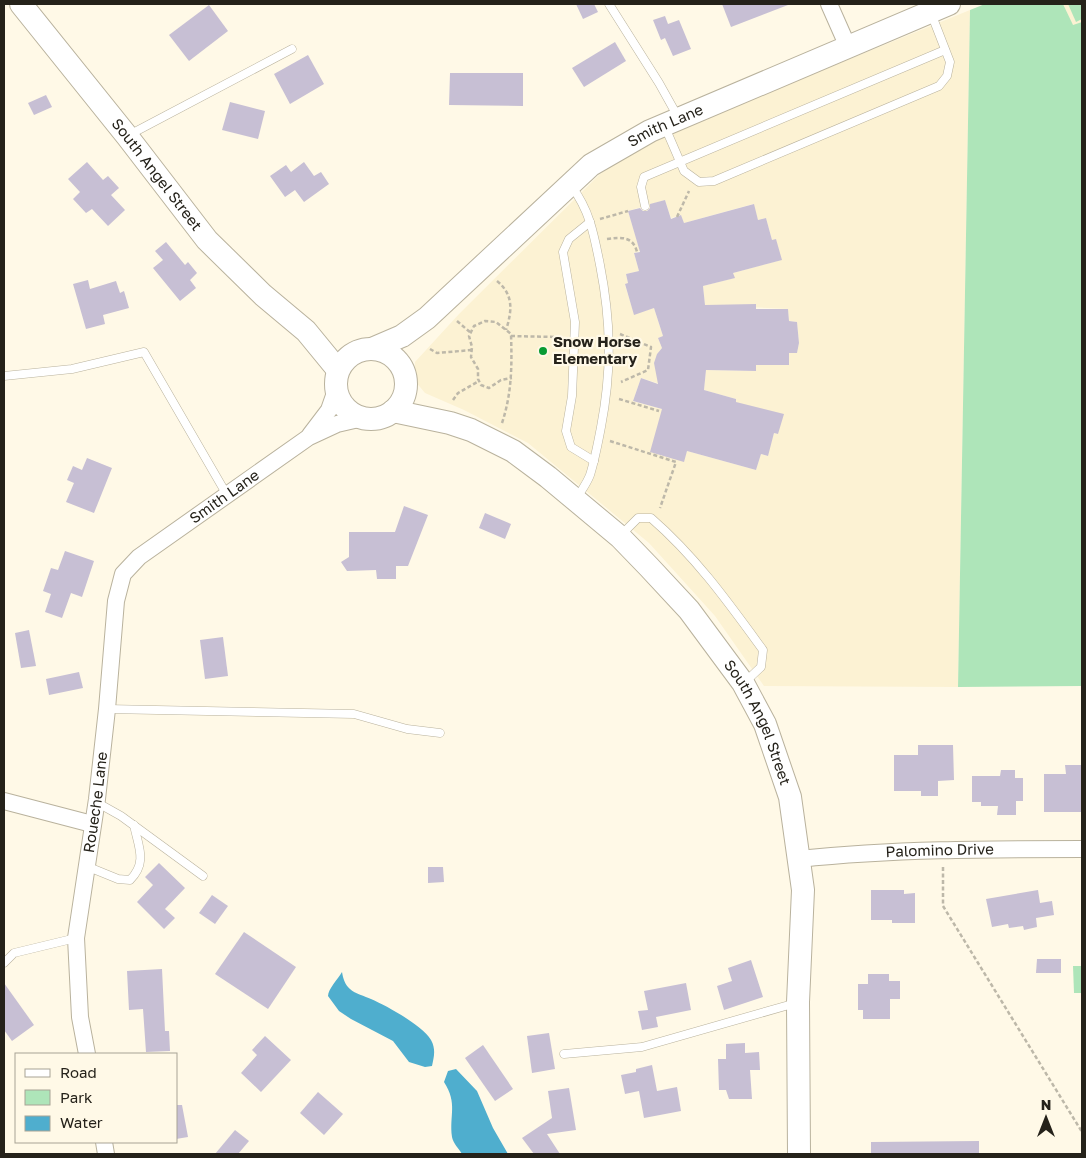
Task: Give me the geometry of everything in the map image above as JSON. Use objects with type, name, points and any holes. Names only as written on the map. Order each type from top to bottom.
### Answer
[{"type":"street","name":"South Angel Street","points":[[21,4],[127,136],[207,240],[263,295],[306,331],[335,343],[368,349]]},
{"type":"street","points":[[829,4],[848,47]]},
{"type":"street","name":"Smith Lane","points":[[368,349],[402,336],[427,318],[591,164],[650,131],[940,8]]},
{"type":"street","name":"Smith Lane","points":[[406,380],[413,345],[427,318]]},
{"type":"street","name":"South Angel Street","points":[[306,331],[337,380]]},
{"type":"street","points":[[368,349],[385,351],[395,358],[401,366],[406,380],[404,395],[400,404],[384,417],[374,419],[364,418],[346,408],[340,400],[337,380],[343,362],[352,354],[368,349]]},
{"type":"street","name":"Smith Lane","points":[[309,437],[328,410],[337,380]]},
{"type":"street","name":"South Angel Street","points":[[406,380],[422,403],[450,423]]},
{"type":"street","name":"South Angel Street","points":[[393,411],[450,423],[471,430],[512,451],[548,477],[620,537],[689,610],[743,683],[765,724],[790,797],[803,890],[798,1002],[799,1154]]},
{"type":"street","name":"Smith Lane","points":[[139,556],[309,437],[337,424],[364,418]]},
{"type":"street","name":"Roueche Lane","points":[[87,1053],[80,1017],[76,938],[96,802],[107,709],[116,601],[123,574],[139,556]]},
{"type":"street","points":[[4,801],[92,824]]},
{"type":"street","name":"Palomino Drive","points":[[799,859],[847,854],[942,849],[1082,849]]},
{"type":"lane","points":[[609,4],[659,83],[672,122],[680,161],[684,171],[699,182],[714,181],[939,86],[947,76],[950,62],[946,50],[940,8]]},
{"type":"lane","points":[[127,136],[292,49]]},
{"type":"lane","points":[[645,206],[641,186],[644,177],[946,50]]},
{"type":"lane","points":[[570,185],[582,201],[590,222],[606,299],[609,344],[608,394],[594,461],[589,477],[576,500]]},
{"type":"lane","points":[[590,222],[569,239],[563,252],[574,322],[572,396],[566,431],[567,438],[571,447],[594,461]]},
{"type":"lane","points":[[4,376],[72,369],[144,352],[227,495]]},
{"type":"lane","points":[[620,537],[638,518],[651,518],[670,534],[714,582],[763,650],[762,667],[743,683]]},
{"type":"lane","points":[[107,709],[354,714],[407,729],[440,733]]},
{"type":"lane","points":[[96,802],[134,825],[203,876]]},
{"type":"lane","points":[[86,866],[118,880],[130,880],[139,868],[141,858],[134,825]]},
{"type":"lane","points":[[4,963],[14,953],[76,938]]},
{"type":"lane","points":[[564,1054],[642,1047],[798,1002]]},
{"type":"path","points":[[676,217],[689,191]]},
{"type":"path","points":[[600,219],[628,211]]},
{"type":"path","points":[[607,239],[628,239],[635,245],[637,252]]},
{"type":"path","points":[[497,281],[505,288],[509,300],[511,314],[506,330]]},
{"type":"path","points":[[457,321],[471,333]]},
{"type":"path","points":[[502,423],[508,404],[512,378],[511,334],[496,322],[485,321],[474,326],[470,336],[471,357],[478,369],[481,385],[489,388],[501,380],[512,378]]},
{"type":"path","points":[[620,334],[651,347],[648,370],[621,382]]},
{"type":"path","points":[[511,336],[556,336]]},
{"type":"path","points":[[430,349],[437,353],[472,350]]},
{"type":"path","points":[[453,400],[458,392],[479,381]]},
{"type":"path","points":[[619,399],[659,411]]},
{"type":"path","points":[[610,441],[676,462],[660,508]]},
{"type":"path","points":[[943,867],[943,906],[1082,1132]]},
{"type":"shaded area","points":[[1063,4],[1082,4],[1082,22],[1073,26]]},
{"type":"shaded area","name":"Snow Horse Elementary","points":[[970,10],[958,687],[764,686],[715,616],[649,543],[528,443],[464,410],[425,393],[415,381],[415,362],[459,314],[600,174],[646,142]],"holes":[[[665,200],[671,218],[681,215],[684,223],[753,204],[758,220],[766,218],[772,240],[776,240],[781,260],[733,273],[734,278],[703,286],[705,305],[788,309],[789,321],[797,322],[799,343],[797,353],[789,353],[789,365],[756,365],[756,371],[706,370],[704,390],[736,399],[736,402],[778,434],[774,433],[767,456],[761,454],[756,470],[687,451],[683,461],[662,409],[633,401],[641,378],[660,384],[657,354],[662,348],[658,338],[663,336],[654,308],[634,314],[625,285],[628,283],[626,274],[639,271],[634,253],[640,251],[628,211]]]},
{"type":"green space","points":[[985,4],[1063,4],[1073,25],[1082,22],[1082,686],[958,687],[970,10]]},
{"type":"green space","points":[[1068,4],[1082,4],[1082,19],[1076,22]]},
{"type":"green space","points":[[1073,966],[1082,966],[1082,993],[1074,993]]},
{"type":"water","points":[[342,972],[348,987],[352,991],[395,1011],[426,1034],[434,1047],[432,1066],[425,1067],[409,1062],[393,1041],[339,1011],[328,996],[328,993]]},
{"type":"water","points":[[456,1069],[477,1091],[493,1128],[508,1154],[462,1154],[455,1144],[451,1129],[451,1097],[444,1082],[448,1071]]},
{"type":"building","points":[[576,4],[594,4],[598,12],[583,19]]},
{"type":"building","points":[[722,4],[788,4],[788,5],[731,27]]},
{"type":"building","points":[[209,5],[228,31],[189,61],[169,35]]},
{"type":"building","points":[[665,16],[668,24],[679,20],[691,49],[673,56],[665,38],[661,40],[653,20]]},
{"type":"building","points":[[615,42],[626,61],[584,87],[572,68]]},
{"type":"building","points":[[308,55],[324,84],[290,104],[274,74]]},
{"type":"building","points":[[450,73],[523,73],[523,106],[449,105]]},
{"type":"building","points":[[46,95],[52,107],[34,115],[28,103]]},
{"type":"building","points":[[230,102],[265,111],[258,139],[222,130]]},
{"type":"building","points":[[87,162],[103,180],[108,176],[119,188],[111,195],[125,210],[108,226],[92,209],[86,213],[73,199],[80,192],[68,179]]},
{"type":"building","points":[[304,162],[314,176],[321,172],[329,184],[304,202],[295,190],[285,197],[270,176],[286,165],[291,172]]},
{"type":"building","name":"Snow Horse Elementary","points":[[665,200],[671,219],[681,215],[684,223],[754,204],[758,220],[766,218],[772,240],[776,239],[782,260],[733,273],[735,278],[703,286],[705,305],[756,304],[756,309],[788,309],[789,321],[797,322],[799,343],[797,353],[789,353],[789,365],[756,365],[756,371],[706,370],[704,390],[736,399],[736,402],[784,414],[778,434],[774,433],[768,456],[761,454],[756,470],[687,451],[684,462],[650,452],[662,409],[633,401],[641,378],[658,384],[654,363],[657,354],[662,348],[658,338],[663,336],[654,308],[634,315],[625,284],[628,283],[626,274],[639,271],[634,253],[640,252],[628,211],[640,208],[643,211],[647,211],[650,208],[650,204]]},
{"type":"building","points":[[166,242],[185,265],[188,262],[197,273],[190,280],[196,288],[180,301],[153,268],[163,260],[155,251]]},
{"type":"building","points":[[88,280],[90,289],[116,281],[120,293],[124,291],[129,308],[103,315],[105,324],[86,329],[73,284]]},
{"type":"building","points":[[87,458],[112,468],[94,513],[66,502],[74,483],[67,480],[73,466],[82,470]]},
{"type":"building","points":[[404,506],[428,515],[408,566],[396,566],[396,579],[377,579],[376,570],[347,571],[341,562],[349,557],[349,532],[395,532]]},
{"type":"building","points":[[485,513],[511,524],[505,539],[479,528]]},
{"type":"building","points":[[65,551],[94,561],[82,597],[71,593],[62,618],[45,612],[51,594],[43,591],[51,568],[58,570]]},
{"type":"building","points":[[29,630],[36,666],[21,668],[15,633]]},
{"type":"building","points":[[223,637],[228,676],[205,679],[200,640]]},
{"type":"building","points":[[79,672],[83,688],[49,695],[46,679]]},
{"type":"building","points":[[918,745],[953,745],[954,780],[938,781],[938,796],[921,796],[921,791],[894,791],[894,755],[918,755]]},
{"type":"building","points":[[1065,765],[1082,765],[1082,812],[1044,812],[1044,774],[1066,774]]},
{"type":"building","points":[[1001,770],[1015,770],[1015,778],[1023,778],[1023,801],[1016,801],[1016,815],[997,815],[998,806],[981,806],[981,802],[972,802],[972,776],[1000,776]]},
{"type":"building","points":[[159,863],[185,888],[165,909],[175,918],[164,929],[137,902],[153,885],[145,877]]},
{"type":"building","points":[[428,867],[443,867],[444,882],[428,883]]},
{"type":"building","points":[[871,890],[904,890],[904,894],[915,893],[915,923],[892,923],[892,920],[871,920]]},
{"type":"building","points":[[1038,890],[1040,903],[1052,901],[1054,915],[1036,918],[1037,927],[1024,930],[1023,926],[1009,928],[1008,924],[992,927],[986,899]]},
{"type":"building","points":[[212,895],[228,906],[215,924],[199,913]]},
{"type":"building","points":[[244,932],[296,967],[268,1009],[215,974]]},
{"type":"building","points":[[1037,959],[1061,959],[1061,973],[1036,973]]},
{"type":"building","points":[[751,960],[763,997],[724,1010],[717,986],[732,981],[728,968]]},
{"type":"building","points":[[162,969],[165,1031],[169,1031],[170,1051],[146,1052],[143,1009],[129,1010],[127,971]]},
{"type":"building","points":[[868,974],[889,974],[889,981],[900,981],[900,999],[890,999],[890,1019],[863,1019],[863,1010],[858,1010],[858,984],[868,984]]},
{"type":"building","points":[[4,983],[34,1025],[12,1041],[4,1030]]},
{"type":"building","points":[[686,983],[691,1010],[656,1017],[658,1027],[642,1030],[638,1011],[648,1010],[644,991]]},
{"type":"building","points":[[549,1033],[555,1069],[532,1073],[527,1036]]},
{"type":"building","points":[[265,1036],[291,1060],[261,1092],[241,1073],[257,1055],[252,1050]]},
{"type":"building","points":[[745,1043],[745,1053],[759,1052],[760,1070],[750,1070],[752,1099],[729,1099],[726,1090],[719,1090],[718,1059],[726,1059],[726,1044]]},
{"type":"building","points":[[483,1045],[513,1089],[495,1101],[465,1058]]},
{"type":"building","points":[[652,1065],[657,1091],[677,1087],[681,1111],[644,1118],[639,1091],[625,1094],[621,1075],[636,1072],[636,1069]]},
{"type":"building","points":[[569,1088],[576,1130],[547,1134],[560,1154],[534,1154],[522,1138],[552,1118],[548,1091]]},
{"type":"building","points":[[318,1092],[343,1114],[324,1135],[300,1113]]},
{"type":"building","points":[[178,1105],[182,1105],[188,1137],[178,1139]]},
{"type":"building","points":[[235,1130],[249,1141],[238,1154],[215,1154]]},
{"type":"building","points":[[979,1141],[979,1154],[871,1154],[871,1142]]},
{"type":"place","name":"Snow Horse Elementary","points":[[543,351]]}]
